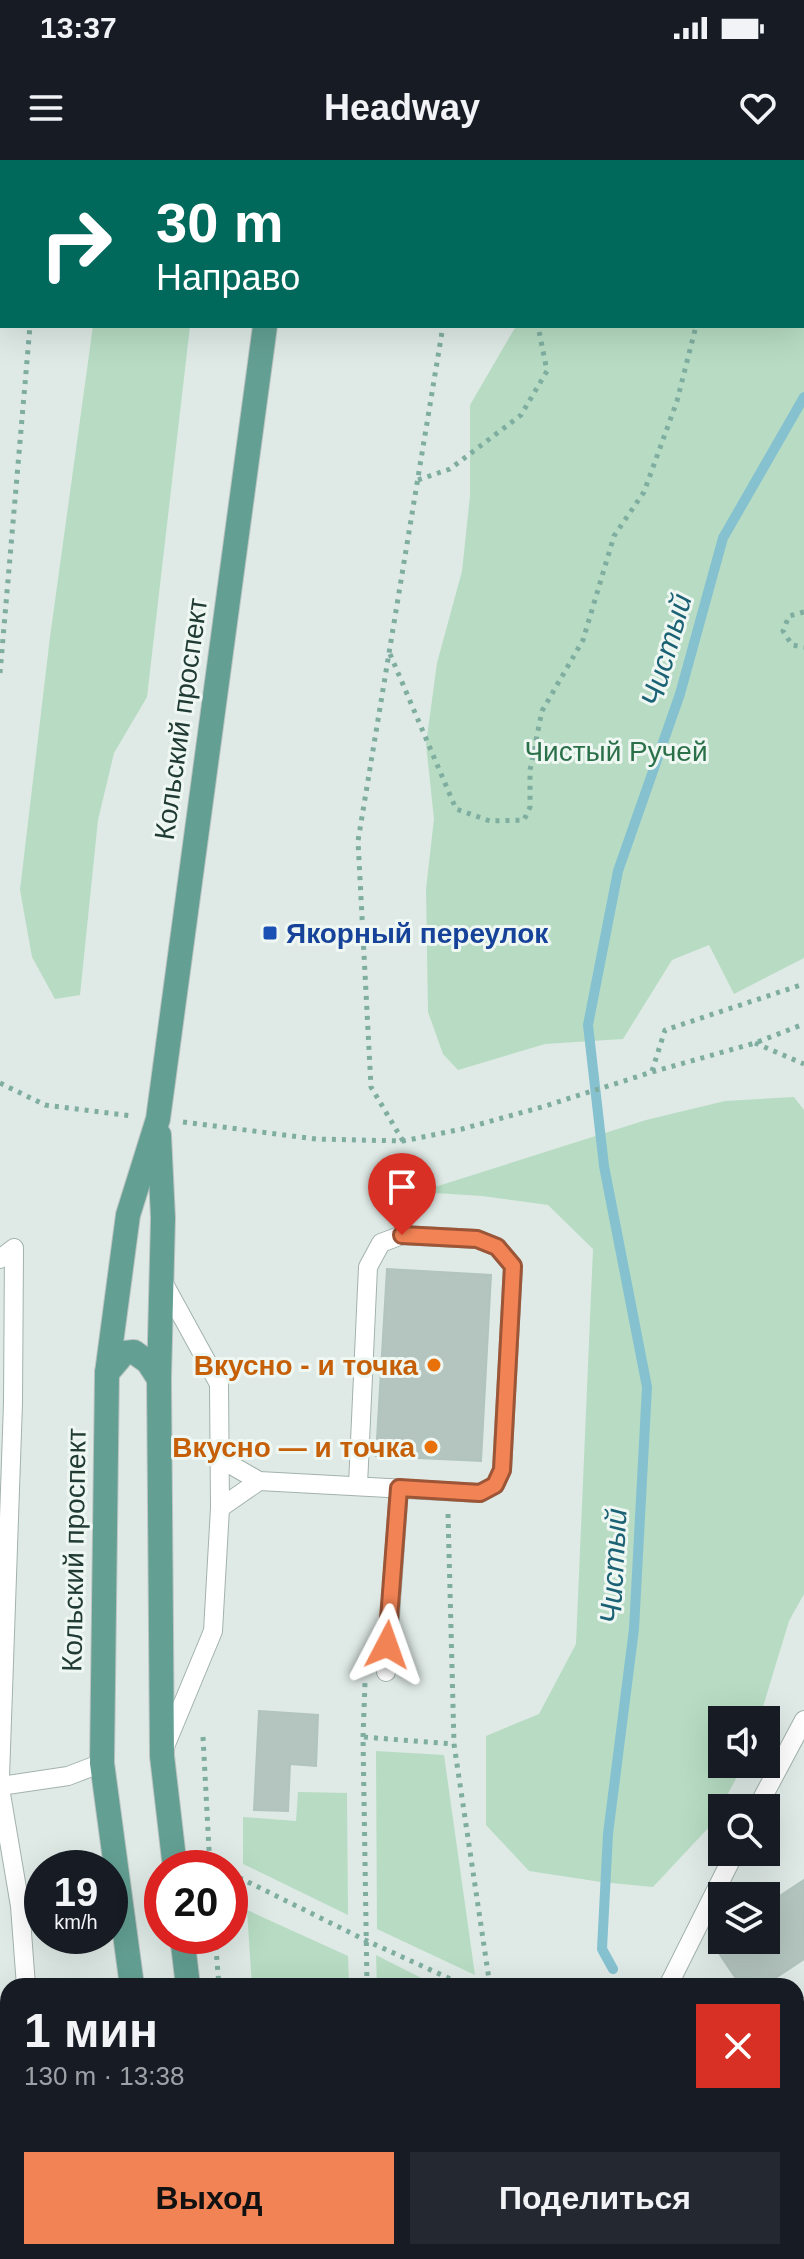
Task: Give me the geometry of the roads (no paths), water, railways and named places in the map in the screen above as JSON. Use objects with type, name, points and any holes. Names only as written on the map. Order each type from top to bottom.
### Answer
[{"type":"main road","name":"Кольский проспект","points":[[131,1978],[102,1763],[107,1373],[128,1215],[158,1119],[265,328]]},
{"type":"main road","name":"Кольский проспект","points":[[158,1119],[163,1218],[159,1379],[162,1756],[173,1850]]},
{"type":"main road","points":[[107,1373],[124,1353],[134,1352],[148,1362],[159,1379]]},
{"type":"main road","points":[[184,1954],[187,1978]]},
{"type":"lane","points":[[219,1458],[259,1481],[480,1493],[495,1485],[502,1470],[513,1266],[497,1247],[477,1239],[402,1235],[381,1243],[368,1267],[358,1485]]},
{"type":"lane","points":[[0,1259],[14,1248],[13,1403],[0,1777]]},
{"type":"lane","points":[[162,1280],[219,1384],[220,1508],[213,1631],[162,1756]]},
{"type":"lane","points":[[220,1508],[259,1481]]},
{"type":"lane","points":[[386,1672],[399,1488]]},
{"type":"lane","points":[[764,1794],[804,1720]]},
{"type":"lane","points":[[25,1978],[20,1906],[0,1787],[68,1776],[102,1763]]},
{"type":"lane","points":[[672,1978],[728,1866]]},
{"type":"waterway","name":"Чистый","points":[[613,1969],[602,1949],[608,1834],[634,1629],[647,1387],[604,1166],[588,1025],[618,871],[680,694],[723,538],[804,397]]},
{"type":"place","name":"Якорный переулок","points":[[270,933]]},
{"type":"place","name":"Вкусно - и точка","points":[[434,1365]]},
{"type":"place","name":"Вкусно — и точка","points":[[431,1447]]},
{"type":"park label","name":"Чистый Ручей","points":[[616,751]]}]
